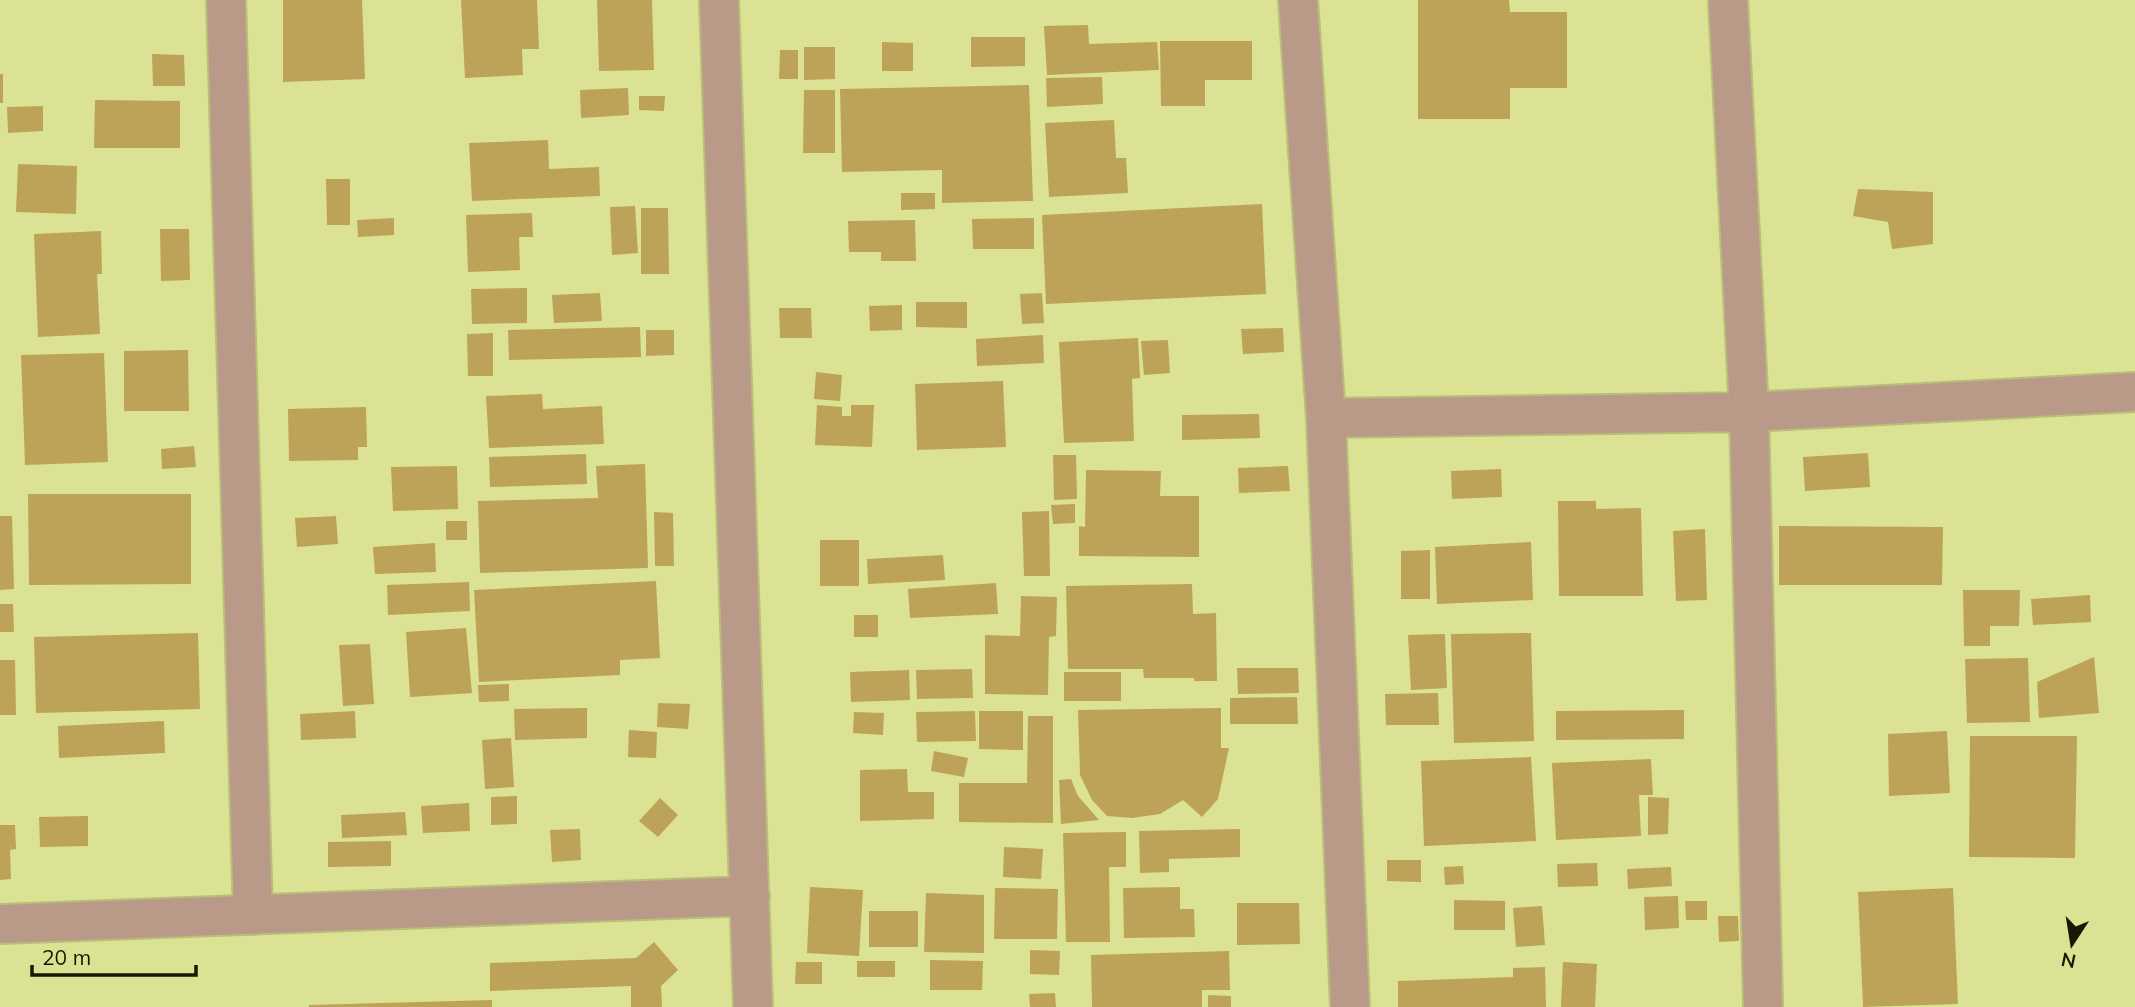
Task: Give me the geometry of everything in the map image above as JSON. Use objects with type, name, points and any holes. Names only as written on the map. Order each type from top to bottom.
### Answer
[{"type":"street","points":[[226,0],[253,915]]},
{"type":"street","points":[[719,0],[754,1007]]},
{"type":"street","points":[[1298,0],[1326,418],[1350,1007]]},
{"type":"street","points":[[1728,0],[1749,412],[1763,1007]]},
{"type":"street","points":[[1326,418],[1749,412],[2135,392]]},
{"type":"street","points":[[0,924],[750,896]]},
{"type":"building","points":[[283,0],[362,0],[365,79],[283,82]]},
{"type":"building","points":[[461,0],[537,0],[539,49],[522,49],[523,75],[465,78]]},
{"type":"building","points":[[597,0],[652,0],[654,70],[599,71]]},
{"type":"building","points":[[1418,0],[1509,0],[1510,12],[1567,12],[1567,88],[1510,88],[1510,119],[1418,119]]},
{"type":"building","points":[[1088,25],[1089,44],[1157,42],[1159,70],[1047,75],[1044,26]]},
{"type":"building","points":[[971,37],[1025,37],[1025,66],[971,67]]},
{"type":"building","points":[[1160,41],[1252,41],[1252,80],[1205,80],[1205,106],[1161,106]]},
{"type":"building","points":[[882,42],[913,43],[913,71],[882,71]]},
{"type":"building","points":[[804,47],[835,47],[835,79],[804,80]]},
{"type":"building","points":[[780,50],[798,50],[798,79],[779,79]]},
{"type":"building","points":[[152,54],[184,55],[185,86],[153,86]]},
{"type":"building","points":[[0,74],[3,74],[3,103],[0,103]]},
{"type":"building","points":[[1102,77],[1103,104],[1047,107],[1046,78]]},
{"type":"building","points":[[1029,85],[1033,201],[942,203],[942,170],[842,172],[840,89]]},
{"type":"building","points":[[628,88],[629,115],[581,118],[580,90]]},
{"type":"building","points":[[804,90],[835,90],[835,153],[803,153]]},
{"type":"building","points":[[639,96],[665,96],[664,111],[639,110]]},
{"type":"building","points":[[95,100],[180,101],[180,148],[94,148]]},
{"type":"building","points":[[43,106],[43,131],[8,133],[7,107]]},
{"type":"building","points":[[1114,120],[1116,158],[1126,158],[1128,193],[1049,197],[1045,123]]},
{"type":"building","points":[[548,140],[549,169],[599,167],[600,196],[472,201],[469,143]]},
{"type":"building","points":[[18,164],[77,166],[76,214],[16,212]]},
{"type":"building","points":[[326,179],[350,179],[350,225],[327,225]]},
{"type":"building","points":[[1858,189],[1933,192],[1933,244],[1892,249],[1888,222],[1853,216]]},
{"type":"building","points":[[901,193],[935,193],[935,209],[901,210]]},
{"type":"building","points":[[1262,204],[1266,294],[1046,304],[1042,215]]},
{"type":"building","points":[[635,206],[638,253],[612,255],[610,207]]},
{"type":"building","points":[[641,208],[668,208],[669,274],[641,274]]},
{"type":"building","points":[[532,213],[533,237],[519,237],[520,270],[468,272],[466,215]]},
{"type":"building","points":[[394,218],[394,235],[358,237],[357,220]]},
{"type":"building","points":[[1034,218],[1034,249],[973,249],[972,219]]},
{"type":"building","points":[[915,220],[916,261],[881,261],[881,252],[849,252],[848,221]]},
{"type":"building","points":[[160,229],[189,229],[190,280],[161,281]]},
{"type":"building","points":[[101,231],[102,274],[97,274],[100,334],[38,337],[34,234]]},
{"type":"building","points":[[527,288],[527,323],[472,324],[471,289]]},
{"type":"building","points":[[600,293],[602,321],[554,323],[552,295]]},
{"type":"building","points":[[1042,293],[1044,323],[1022,324],[1020,294]]},
{"type":"building","points":[[916,302],[967,302],[967,328],[916,327]]},
{"type":"building","points":[[902,305],[902,330],[870,331],[869,306]]},
{"type":"building","points":[[779,308],[811,308],[812,338],[780,338]]},
{"type":"building","points":[[640,327],[641,357],[509,360],[508,330]]},
{"type":"building","points":[[1283,328],[1284,352],[1243,354],[1241,329]]},
{"type":"building","points":[[646,330],[674,330],[674,355],[646,356]]},
{"type":"building","points":[[493,333],[493,376],[468,376],[467,334]]},
{"type":"building","points":[[1043,335],[1044,363],[977,366],[976,339]]},
{"type":"building","points":[[1138,338],[1140,378],[1132,379],[1134,441],[1064,443],[1059,342]]},
{"type":"building","points":[[1168,340],[1170,373],[1144,375],[1141,341]]},
{"type":"building","points":[[188,350],[189,411],[124,411],[124,351]]},
{"type":"building","points":[[104,353],[108,462],[25,465],[21,355]]},
{"type":"building","points":[[816,372],[842,375],[840,401],[814,399]]},
{"type":"building","points":[[1003,381],[1006,447],[917,450],[915,384]]},
{"type":"building","points":[[542,394],[543,409],[602,406],[604,444],[489,448],[486,396]]},
{"type":"building","points":[[817,405],[842,407],[842,416],[851,416],[851,405],[874,405],[872,447],[815,445]]},
{"type":"building","points":[[366,407],[367,447],[358,447],[358,460],[289,461],[288,409]]},
{"type":"building","points":[[1259,414],[1260,438],[1182,440],[1182,415]]},
{"type":"building","points":[[194,446],[196,467],[162,469],[161,449]]},
{"type":"building","points":[[1868,453],[1870,487],[1805,491],[1803,457]]},
{"type":"building","points":[[586,454],[587,484],[490,487],[489,457]]},
{"type":"building","points":[[1053,455],[1076,455],[1077,499],[1054,500]]},
{"type":"building","points":[[645,464],[648,568],[480,573],[478,501],[598,498],[596,466]]},
{"type":"building","points":[[457,466],[458,509],[393,511],[391,467]]},
{"type":"building","points":[[1288,466],[1290,491],[1239,493],[1238,468]]},
{"type":"building","points":[[1501,469],[1502,497],[1452,499],[1451,471]]},
{"type":"building","points":[[1086,470],[1161,471],[1160,496],[1199,496],[1199,557],[1079,556],[1079,526],[1085,527]]},
{"type":"building","points":[[28,494],[191,494],[191,584],[29,585]]},
{"type":"building","points":[[1558,501],[1596,501],[1596,509],[1641,508],[1643,596],[1559,596]]},
{"type":"building","points":[[1075,504],[1075,523],[1053,524],[1051,505]]},
{"type":"building","points":[[1049,511],[1050,576],[1024,576],[1022,512]]},
{"type":"building","points":[[654,512],[673,513],[674,566],[655,566]]},
{"type":"building","points":[[0,516],[12,516],[14,589],[0,590]]},
{"type":"building","points":[[336,516],[338,544],[297,547],[295,518]]},
{"type":"building","points":[[446,521],[467,521],[467,540],[446,540]]},
{"type":"building","points":[[1779,526],[1943,527],[1942,585],[1779,585]]},
{"type":"building","points":[[1705,529],[1707,600],[1676,601],[1673,531]]},
{"type":"building","points":[[820,540],[859,540],[859,586],[820,586]]},
{"type":"building","points":[[1531,542],[1533,600],[1437,604],[1435,547]]},
{"type":"building","points":[[435,543],[436,572],[375,574],[373,547]]},
{"type":"building","points":[[1430,550],[1430,599],[1401,599],[1401,551]]},
{"type":"building","points":[[943,555],[945,580],[868,584],[867,559]]},
{"type":"building","points":[[656,581],[660,658],[620,660],[620,675],[479,682],[474,590]]},
{"type":"building","points":[[469,582],[470,611],[388,615],[387,585]]},
{"type":"building","points":[[996,583],[998,614],[910,618],[908,589]]},
{"type":"building","points":[[1192,584],[1193,614],[1216,613],[1217,681],[1144,678],[1143,669],[1068,669],[1066,586]]},
{"type":"building","points":[[1963,590],[2020,590],[2019,626],[1990,626],[1990,646],[1964,646]]},
{"type":"building","points":[[2090,595],[2091,622],[2033,625],[2031,599]]},
{"type":"building","points":[[1021,596],[1057,597],[1056,636],[1049,637],[1048,695],[985,694],[985,635],[1020,636]]},
{"type":"building","points":[[0,604],[13,604],[14,632],[0,632]]},
{"type":"building","points":[[854,615],[878,615],[878,637],[854,637]]},
{"type":"building","points":[[466,628],[472,693],[410,697],[406,632]]},
{"type":"building","points":[[198,633],[200,709],[36,713],[34,637]]},
{"type":"building","points":[[1531,633],[1534,741],[1454,743],[1451,634]]},
{"type":"building","points":[[1445,634],[1447,688],[1411,690],[1408,635]]},
{"type":"building","points":[[370,644],[374,704],[343,706],[339,645]]},
{"type":"building","points":[[2094,657],[2099,713],[2039,718],[2037,682]]},
{"type":"building","points":[[2028,658],[2030,722],[1967,723],[1965,659]]},
{"type":"building","points":[[0,660],[15,660],[16,715],[0,715]]},
{"type":"building","points":[[1237,668],[1298,668],[1299,693],[1238,694]]},
{"type":"building","points":[[972,669],[973,698],[917,699],[916,670]]},
{"type":"building","points":[[909,670],[910,700],[851,702],[850,672]]},
{"type":"building","points":[[1064,672],[1121,672],[1121,701],[1064,701]]},
{"type":"building","points":[[509,684],[509,701],[479,702],[478,685]]},
{"type":"building","points":[[1438,693],[1439,725],[1386,725],[1385,694]]},
{"type":"building","points":[[1297,697],[1298,724],[1230,724],[1230,698]]},
{"type":"building","points":[[658,703],[690,704],[688,729],[657,727]]},
{"type":"building","points":[[587,708],[587,738],[515,740],[514,709]]},
{"type":"building","points":[[1221,708],[1221,748],[1229,748],[1218,799],[1202,817],[1183,800],[1160,814],[1132,818],[1107,816],[1092,800],[1080,775],[1078,710]]},
{"type":"building","points":[[1684,710],[1684,739],[1556,740],[1556,711]]},
{"type":"building","points":[[355,711],[356,738],[301,740],[300,714]]},
{"type":"building","points":[[975,711],[976,741],[917,742],[916,712]]},
{"type":"building","points":[[979,711],[1023,711],[1023,750],[979,749]]},
{"type":"building","points":[[854,712],[884,713],[883,735],[853,733]]},
{"type":"building","points":[[1028,716],[1053,716],[1053,823],[959,822],[959,783],[1027,783]]},
{"type":"building","points":[[164,721],[165,753],[59,758],[58,726]]},
{"type":"building","points":[[629,730],[657,732],[656,758],[628,757]]},
{"type":"building","points":[[1947,731],[1950,793],[1889,796],[1888,734]]},
{"type":"building","points":[[1970,736],[2077,736],[2075,858],[1969,857]]},
{"type":"building","points":[[511,738],[514,787],[485,789],[482,740]]},
{"type":"building","points":[[934,751],[968,758],[964,777],[931,771]]},
{"type":"building","points":[[1531,757],[1536,841],[1424,846],[1421,761]]},
{"type":"building","points":[[1651,759],[1653,795],[1639,795],[1641,836],[1556,840],[1552,763]]},
{"type":"building","points":[[907,769],[908,792],[934,792],[934,819],[860,821],[860,770]]},
{"type":"building","points":[[1071,779],[1078,796],[1099,820],[1061,824],[1059,780]]},
{"type":"building","points":[[517,796],[517,824],[491,825],[491,797]]},
{"type":"building","points":[[1648,797],[1669,798],[1668,834],[1648,835]]},
{"type":"building","points":[[660,798],[678,815],[658,837],[639,821]]},
{"type":"building","points":[[469,803],[470,831],[423,833],[421,806]]},
{"type":"building","points":[[405,812],[407,835],[342,838],[341,815]]},
{"type":"building","points":[[88,816],[88,846],[40,847],[39,817]]},
{"type":"building","points":[[0,825],[15,825],[16,849],[10,850],[11,879],[0,880]]},
{"type":"building","points":[[580,829],[581,860],[552,862],[550,830]]},
{"type":"building","points":[[1240,829],[1240,857],[1169,859],[1169,872],[1140,873],[1139,831]]},
{"type":"building","points":[[1126,832],[1126,867],[1109,867],[1110,942],[1066,942],[1063,833]]},
{"type":"building","points":[[391,841],[391,866],[328,867],[328,842]]},
{"type":"building","points":[[1004,847],[1043,849],[1041,879],[1003,877]]},
{"type":"building","points":[[1387,860],[1421,860],[1421,882],[1387,881]]},
{"type":"building","points":[[1597,863],[1598,886],[1558,887],[1557,864]]},
{"type":"building","points":[[1463,866],[1464,884],[1445,885],[1444,867]]},
{"type":"building","points":[[1671,867],[1672,886],[1628,889],[1627,869]]},
{"type":"building","points":[[810,887],[863,890],[859,956],[807,953]]},
{"type":"building","points":[[1180,887],[1180,909],[1194,909],[1195,937],[1124,938],[1123,888]]},
{"type":"building","points":[[995,888],[1058,889],[1057,939],[994,939]]},
{"type":"building","points":[[1953,888],[1958,1004],[1863,1007],[1858,892]]},
{"type":"building","points":[[926,893],[984,895],[984,953],[924,952]]},
{"type":"building","points":[[1678,896],[1679,928],[1645,930],[1644,897]]},
{"type":"building","points":[[1454,900],[1505,901],[1505,930],[1454,930]]},
{"type":"building","points":[[1685,901],[1707,901],[1707,920],[1686,920]]},
{"type":"building","points":[[1237,903],[1299,903],[1300,944],[1237,945]]},
{"type":"building","points":[[1542,906],[1545,945],[1516,947],[1513,908]]},
{"type":"building","points":[[869,911],[918,911],[918,947],[869,947]]},
{"type":"building","points":[[1718,916],[1738,916],[1739,941],[1719,942]]},
{"type":"building","points":[[654,942],[678,970],[661,986],[662,1007],[631,1007],[631,986],[490,991],[490,963],[636,958]]},
{"type":"building","points":[[1030,950],[1060,951],[1059,975],[1030,974]]},
{"type":"building","points":[[1229,951],[1230,990],[1202,990],[1202,1007],[1092,1007],[1091,955]]},
{"type":"building","points":[[930,960],[983,961],[982,990],[930,990]]},
{"type":"building","points":[[857,961],[895,961],[895,977],[857,977]]},
{"type":"building","points":[[796,962],[822,962],[822,984],[795,984]]},
{"type":"building","points":[[1563,962],[1597,964],[1595,1007],[1561,1007]]},
{"type":"building","points":[[1545,967],[1546,1007],[1398,1007],[1398,981],[1513,977],[1513,968]]},
{"type":"building","points":[[1055,993],[1056,1007],[1030,1007],[1029,994]]},
{"type":"building","points":[[1208,995],[1231,996],[1231,1007],[1208,1007]]},
{"type":"building","points":[[492,1000],[492,1007],[309,1007],[309,1005]]}]
